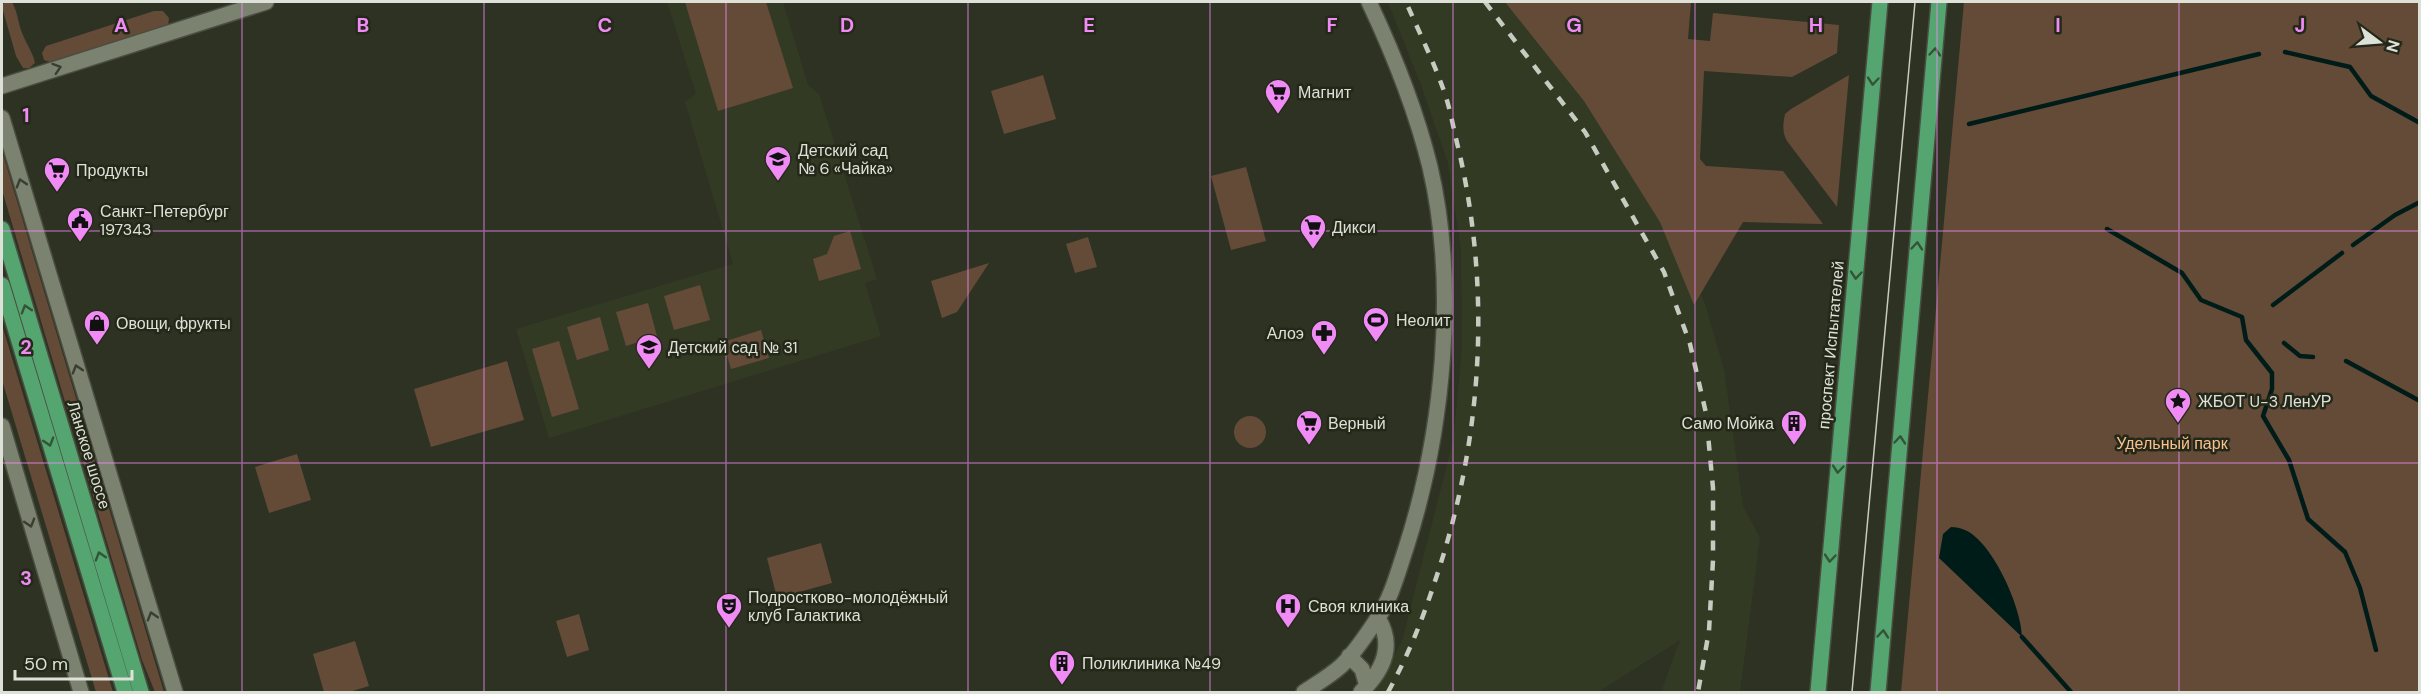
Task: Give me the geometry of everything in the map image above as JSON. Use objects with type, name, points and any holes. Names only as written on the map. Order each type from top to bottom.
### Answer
[{"type":"main road","name":"проспект Испытателей","points":[[1818,693],[1880,2]]},
{"type":"main road","points":[[1878,693],[1939,2]]},
{"type":"main road","name":"Ланское шоссе","points":[[2,228],[141,693]]},
{"type":"main road","points":[[2,285],[125,693]]},
{"type":"street","points":[[2,86],[266,2]]},
{"type":"street","points":[[1304,693],[1342,665],[1350,656],[1378,618],[1400,568],[1416,519],[1434,439],[1444,334],[1442,250],[1430,169],[1407,88],[1369,2]]},
{"type":"street","points":[[2,118],[175,693]]},
{"type":"street","points":[[2,426],[81,693]]},
{"type":"street","points":[[1364,689],[1384,660],[1387,642],[1385,630],[1378,618]]},
{"type":"street","points":[[1350,656],[1362,669],[1364,689]]},
{"type":"shaded area","points":[[667,2],[783,2],[808,85],[819,94],[877,279],[865,283],[881,336],[549,438],[516,329],[733,264],[685,102],[696,94]]},
{"type":"shaded area","points":[[1388,2],[1544,2],[1669,220],[1705,304],[1724,369],[1743,506],[1760,538],[1740,692],[1661,692],[1680,640],[1598,692],[1375,692],[1402,641],[1453,441],[1462,349],[1461,250],[1448,163],[1421,85]]},
{"type":"green space","points":[[4,2],[12,2],[16,10],[21,31],[35,63],[29,68],[23,68],[16,56],[2,7]]},
{"type":"green space","points":[[685,2],[766,2],[793,88],[718,111]]},
{"type":"green space","points":[[1505,2],[1691,2],[1688,39],[1710,41],[1713,13],[1839,25],[1837,53],[1792,77],[1704,71],[1700,159],[1706,166],[1783,171],[1823,224],[1743,222],[1694,305],[1660,222],[1584,101]]},
{"type":"green space","name":"Удельный парк","points":[[1964,2],[2419,2],[2419,692],[1901,692]]},
{"type":"green space","points":[[154,11],[163,11],[169,18],[168,25],[50,62],[44,60],[42,53],[46,46]]},
{"type":"green space","points":[[1043,75],[1056,119],[1004,134],[991,91]]},
{"type":"green space","points":[[1849,75],[1837,207],[1787,141],[1783,125],[1785,114],[1791,109]]},
{"type":"green space","points":[[2,151],[164,692],[155,692],[142,660],[2,190]]},
{"type":"green space","points":[[1246,167],[1266,241],[1231,250],[1211,176]]},
{"type":"green space","points":[[850,231],[861,269],[819,281],[813,259],[827,254],[834,236]]},
{"type":"green space","points":[[1088,237],[1097,267],[1075,273],[1066,244]]},
{"type":"green space","points":[[989,263],[957,312],[942,318],[931,281]]},
{"type":"green space","points":[[700,285],[710,320],[674,330],[664,296]]},
{"type":"green space","points":[[648,303],[657,336],[626,346],[616,312]]},
{"type":"green space","points":[[600,317],[609,350],[577,360],[567,327]]},
{"type":"green space","points":[[2,325],[113,692],[96,692],[2,380]]},
{"type":"green space","points":[[761,330],[769,358],[731,369],[723,342]]},
{"type":"green space","points":[[559,341],[579,409],[552,417],[532,349]]},
{"type":"green space","points":[[507,361],[524,420],[431,447],[414,389]]},
{"type":"green space","points":[[1250,416],[1262,420],[1266,432],[1262,444],[1250,448],[1238,444],[1234,432],[1238,420]]},
{"type":"green space","points":[[297,454],[311,500],[269,513],[255,467]]},
{"type":"green space","points":[[821,543],[832,583],[777,598],[767,558]]},
{"type":"green space","points":[[579,614],[589,650],[567,657],[556,621]]},
{"type":"green space","points":[[355,641],[369,686],[349,692],[324,692],[313,654]]},
{"type":"water","points":[[1951,527],[1963,529],[1986,548],[2004,577],[2011,594],[2021,625],[2022,637],[1939,558],[1943,534]]},
{"type":"waterway","points":[[2285,52],[2350,67],[2371,96],[2420,123]]},
{"type":"waterway","points":[[1969,124],[2259,54]]},
{"type":"waterway","points":[[2353,245],[2395,215],[2420,202]]},
{"type":"waterway","points":[[2107,229],[2182,273],[2201,300],[2242,317],[2246,340],[2272,373],[2272,389],[2263,416],[2289,460],[2308,519],[2345,552],[2360,588],[2376,650]]},
{"type":"waterway","points":[[2273,305],[2342,253]]},
{"type":"waterway","points":[[2284,343],[2300,356],[2313,357]]},
{"type":"waterway","points":[[2346,361],[2420,401]]},
{"type":"waterway","points":[[2022,637],[2071,692]]},
{"type":"tram line","points":[[1852,692],[1915,2]]},
{"type":"railway","points":[[1388,692],[1419,625],[1450,531],[1463,478],[1472,423],[1477,369],[1476,260],[1459,151],[1445,94],[1406,2]]},
{"type":"railway","points":[[1485,2],[1585,132],[1664,272],[1690,344],[1706,413],[1713,488],[1713,560],[1709,631],[1698,692]]},
{"type":"place","name":"Магнит","points":[[1278,115]]},
{"type":"place","name":"Детский сад № 6 «Чайка»","points":[[778,182]]},
{"type":"place","name":"Продукты","points":[[57,193]]},
{"type":"place","name":"Санкт-Петербург 197343","points":[[80,243]]},
{"type":"place","name":"Дикси","points":[[1313,250]]},
{"type":"place","name":"Неолит","points":[[1376,343]]},
{"type":"place","name":"Овощи, фрукты","points":[[97,346]]},
{"type":"place","name":"Алоэ","points":[[1324,356]]},
{"type":"place","name":"Детский сад № 31","points":[[649,370]]},
{"type":"place","name":"ЖБОТ U-3 ЛенУР","points":[[2178,424]]},
{"type":"place","name":"Верный","points":[[1309,446]]},
{"type":"place","name":"Само Мойка","points":[[1794,446]]},
{"type":"place","name":"Подростково-молодёжный клуб Галактика","points":[[729,629]]},
{"type":"place","name":"Своя клиника","points":[[1288,629]]},
{"type":"place","name":"Поликлиника №49","points":[[1062,686]]}]
